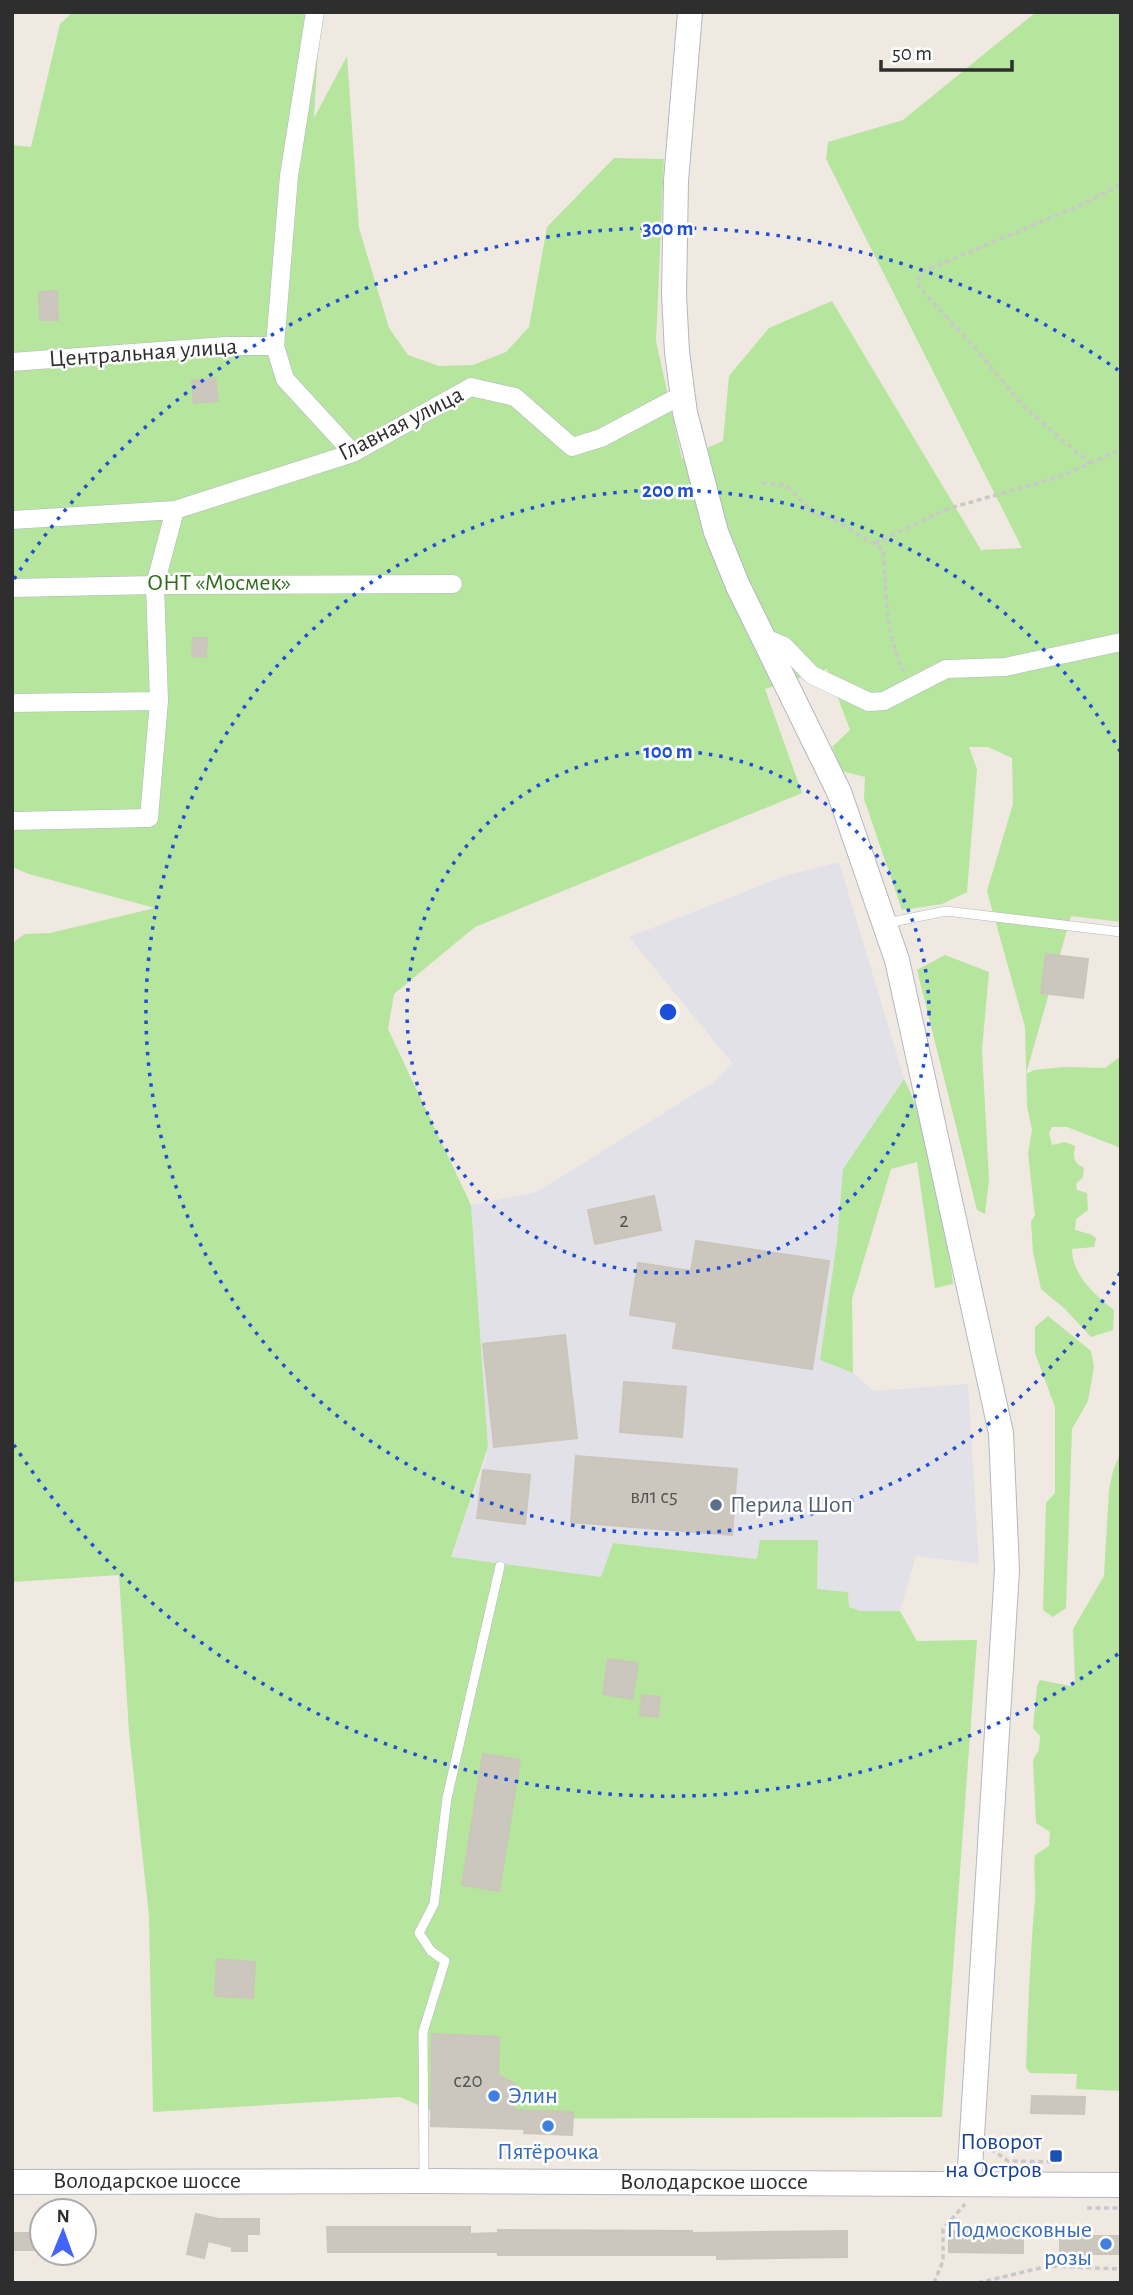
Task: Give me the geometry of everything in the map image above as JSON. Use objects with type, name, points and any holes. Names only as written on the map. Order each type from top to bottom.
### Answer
[{"type":"street","points":[[315,12],[289,176],[275,346],[285,379],[352,453]]},
{"type":"street","points":[[690,12],[675,206],[674,295],[685,413],[716,532],[738,586],[839,792],[897,960],[1002,1447],[1007,1570],[970,2184]]},
{"type":"street","name":"Центральная улица","points":[[12,362],[226,346],[275,346]]},
{"type":"street","name":"Главная улица","points":[[12,520],[175,510],[352,453],[471,387],[515,397],[572,447],[601,438],[682,395]]},
{"type":"street","points":[[12,821],[149,818],[159,701],[155,585],[175,510]]},
{"type":"street","points":[[12,588],[453,584]]},
{"type":"street","points":[[763,637],[784,646],[811,675],[869,702],[884,701],[946,669],[1005,667],[1121,642]]},
{"type":"street","points":[[12,703],[159,701]]},
{"type":"street","name":"Володарское шоссе","points":[[12,2182],[424,2180],[1121,2185]]},
{"type":"lane","points":[[884,923],[946,911],[1121,932]]},
{"type":"lane","points":[[424,2180],[423,2032],[445,1961],[431,1951],[419,1933],[435,1904],[447,1798],[499,1566]]},
{"type":"path","points":[[1091,464],[1024,407],[920,288],[918,280],[922,272],[1083,204],[1121,184]]},
{"type":"path","points":[[875,543],[947,509],[1062,476],[1121,449]]},
{"type":"path","points":[[762,482],[786,485],[813,513],[839,522],[883,550],[887,621],[893,650],[911,687]]},
{"type":"path","points":[[984,2144],[1008,2161],[1061,2162]]},
{"type":"path","points":[[934,2283],[943,2261],[943,2229],[965,2206],[970,2184]]},
{"type":"path","points":[[1087,2208],[1121,2208]]},
{"type":"path","points":[[978,2283],[1048,2266],[1121,2269]]},
{"type":"shaded area","points":[[839,862],[904,1079],[843,1169],[837,1241],[820,1360],[853,1373],[874,1391],[968,1384],[979,1564],[916,1556],[900,1611],[860,1611],[849,1607],[848,1592],[817,1589],[818,1540],[757,1559],[613,1543],[601,1577],[450,1557],[488,1447],[471,1205],[537,1192],[712,1083],[733,1064],[629,937],[785,876]]},
{"type":"green space","name":"ОНТ «Мосмек»","points":[[73,12],[320,12],[314,118],[347,56],[359,228],[389,328],[408,355],[439,366],[473,365],[506,352],[529,327],[547,227],[614,158],[664,159],[656,341],[682,459],[723,441],[729,376],[769,328],[832,301],[981,550],[1022,548],[826,159],[828,142],[903,120],[1036,12],[1121,12],[1121,922],[1071,916],[1026,1073],[1025,1027],[987,891],[1013,804],[1012,758],[988,747],[969,747],[977,769],[967,892],[942,904],[902,910],[864,799],[865,777],[842,771],[832,747],[850,730],[827,669],[765,689],[802,793],[475,927],[394,994],[388,1029],[471,1205],[488,1447],[451,1557],[601,1577],[613,1543],[757,1559],[760,1540],[818,1540],[817,1589],[848,1592],[849,1607],[860,1611],[900,1611],[917,1641],[977,1640],[942,2117],[451,2119],[400,2097],[153,2112],[149,1916],[129,1732],[119,1575],[12,1582],[12,943],[25,934],[50,933],[155,908],[12,867],[12,145],[31,147],[60,24]]},
{"type":"green space","points":[[945,955],[989,972],[982,1050],[989,1180],[985,1214],[977,1210],[917,970]]},
{"type":"green space","points":[[1121,1056],[1121,1148],[1067,1127],[1052,1127],[1049,1133],[1052,1145],[1065,1142],[1075,1146],[1075,1159],[1084,1168],[1083,1177],[1076,1184],[1077,1190],[1087,1193],[1088,1210],[1076,1219],[1075,1230],[1096,1238],[1094,1247],[1072,1249],[1076,1267],[1092,1291],[1114,1310],[1113,1330],[1091,1337],[1065,1309],[1041,1289],[1033,1252],[1031,1221],[1035,1216],[1028,1153],[1032,1130],[1027,1106],[1026,1074],[1034,1070],[1065,1067],[1105,1068]]},
{"type":"green space","points":[[904,1079],[924,1128],[938,1179],[953,1284],[935,1288],[917,1162],[891,1169],[852,1299],[853,1373],[820,1360],[837,1241],[843,1169]]},
{"type":"green space","points":[[1048,1316],[1091,1351],[1094,1367],[1088,1401],[1072,1429],[1066,1608],[1053,1617],[1043,1610],[1046,1503],[1055,1493],[1055,1407],[1035,1353],[1035,1327]]},
{"type":"green space","points":[[1121,1451],[1121,2091],[1076,2089],[1077,2074],[1030,2073],[1026,2068],[1035,1855],[1049,1846],[1050,1832],[1036,1823],[1033,1760],[1039,1750],[1040,1736],[1033,1728],[1037,1686],[1040,1680],[1070,1686],[1075,1681],[1073,1629],[1104,1576],[1109,1490]]},
{"type":"building","points":[[57,291],[58,320],[40,320],[39,292]]},
{"type":"building","points":[[215,378],[218,401],[194,403],[192,381]]},
{"type":"building","points":[[193,638],[207,638],[206,657],[192,656]]},
{"type":"building","points":[[1046,954],[1088,959],[1083,998],[1041,993]]},
{"type":"building","points":[[654,1196],[661,1230],[595,1244],[588,1210]]},
{"type":"building","points":[[696,1241],[829,1261],[812,1369],[673,1348],[677,1322],[630,1315],[638,1263],[691,1271]]},
{"type":"building","points":[[565,1335],[577,1438],[494,1447],[483,1344]]},
{"type":"building","points":[[624,1382],[686,1387],[682,1437],[620,1432]]},
{"type":"building","points":[[576,1456],[737,1469],[732,1535],[571,1522]]},
{"type":"building","points":[[483,1470],[530,1475],[525,1524],[477,1518]]},
{"type":"building","points":[[608,1659],[638,1663],[632,1699],[603,1694]]},
{"type":"building","points":[[642,1695],[660,1697],[658,1717],[640,1715]]},
{"type":"building","points":[[483,1754],[520,1760],[499,1891],[462,1885]]},
{"type":"building","points":[[217,1959],[255,1962],[253,1998],[215,1996]]},
{"type":"building","points":[[432,2034],[499,2037],[498,2075],[515,2084],[514,2110],[573,2112],[572,2135],[524,2133],[525,2129],[431,2126]]},
{"type":"building","points":[[1032,2096],[1085,2097],[1084,2114],[1031,2113]]},
{"type":"building","points":[[196,2214],[219,2219],[259,2219],[259,2234],[247,2234],[247,2251],[232,2251],[232,2247],[208,2241],[204,2258],[187,2254]]},
{"type":"building","points":[[327,2227],[470,2227],[470,2234],[498,2233],[498,2230],[692,2233],[847,2231],[847,2257],[717,2259],[717,2255],[328,2252]]},
{"type":"building","points":[[949,2231],[1023,2231],[1023,2253],[949,2252]]},
{"type":"building","points":[[12,2233],[28,2233],[28,2250],[12,2250]]},
{"type":"building","points":[[1060,2236],[1121,2236],[1121,2254],[1060,2254]]},
{"type":"place","name":"Перила Шоп","points":[[716,1505]]},
{"type":"place","name":"Элин","points":[[494,2096]]},
{"type":"place","name":"Пятёрочка","points":[[548,2126]]},
{"type":"place","name":"Поворот на Остров","points":[[1056,2156]]},
{"type":"place","name":"Подмосковные розы","points":[[1106,2244]]}]
